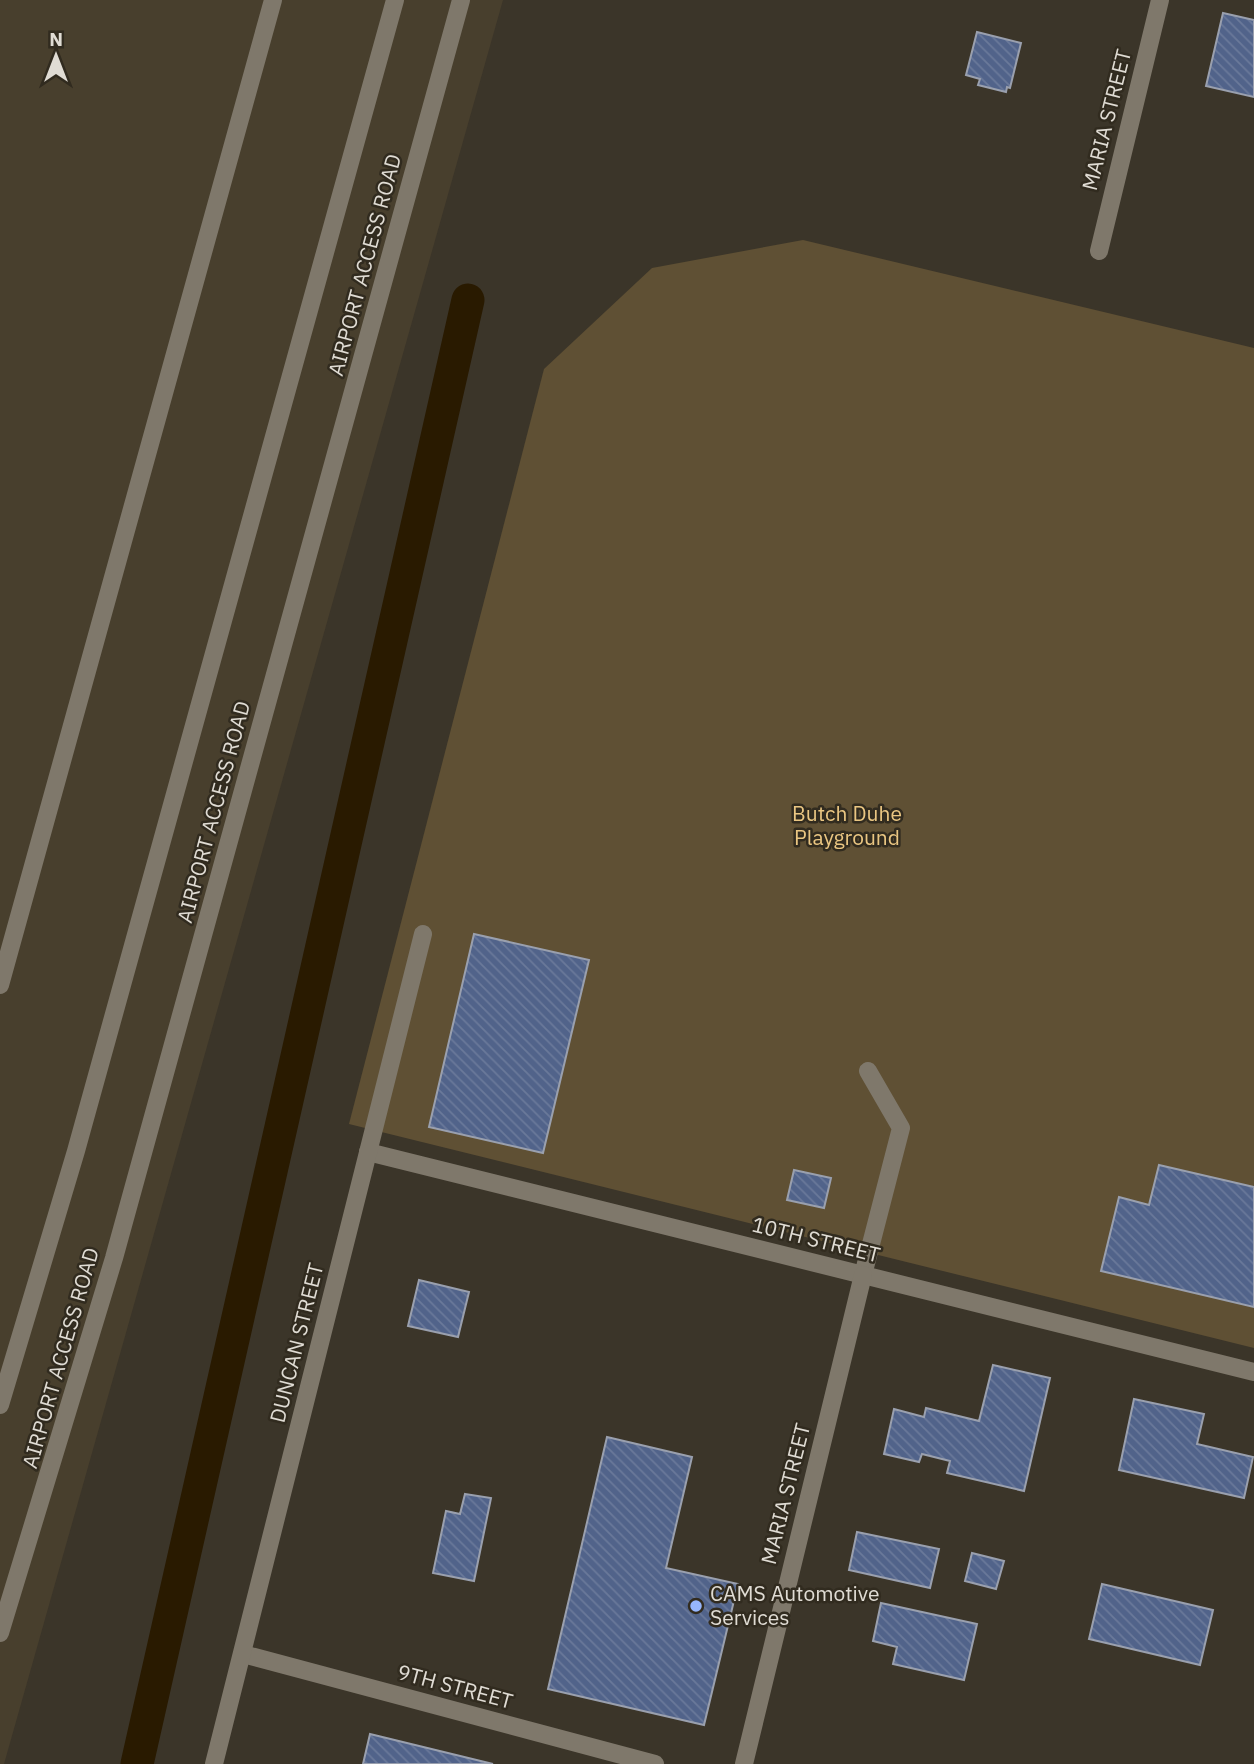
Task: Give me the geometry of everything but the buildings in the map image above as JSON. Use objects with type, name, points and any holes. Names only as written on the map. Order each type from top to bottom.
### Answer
[{"type":"main road","points":[[0,985],[273,0]]},
{"type":"main road","name":"AIRPORT ACCESS ROAD","points":[[0,1405],[76,1150],[395,0]]},
{"type":"main road","name":"AIRPORT ACCESS ROAD","points":[[0,1633],[114,1258],[461,0]]},
{"type":"main road","name":"MARIA STREET","points":[[1098,251],[1160,0]]},
{"type":"main road","name":"DUNCAN STREET","points":[[214,1764],[423,934]]},
{"type":"main road","name":"MARIA STREET","points":[[744,1764],[901,1128],[868,1071]]},
{"type":"main road","name":"10TH STREET","points":[[368,1152],[1254,1372]]},
{"type":"main road","name":"9TH STREET","points":[[243,1654],[655,1764]]},
{"type":"shaded area","points":[[0,0],[503,0],[4,1764],[0,1764]]},
{"type":"green space","name":"Butch Duhe Playground","points":[[803,240],[1254,348],[1254,1348],[349,1124],[544,369],[652,268]]},
{"type":"waterway","points":[[137,1764],[468,300]]},
{"type":"place","name":"CAMS Automotive Services","points":[[696,1606]]}]
